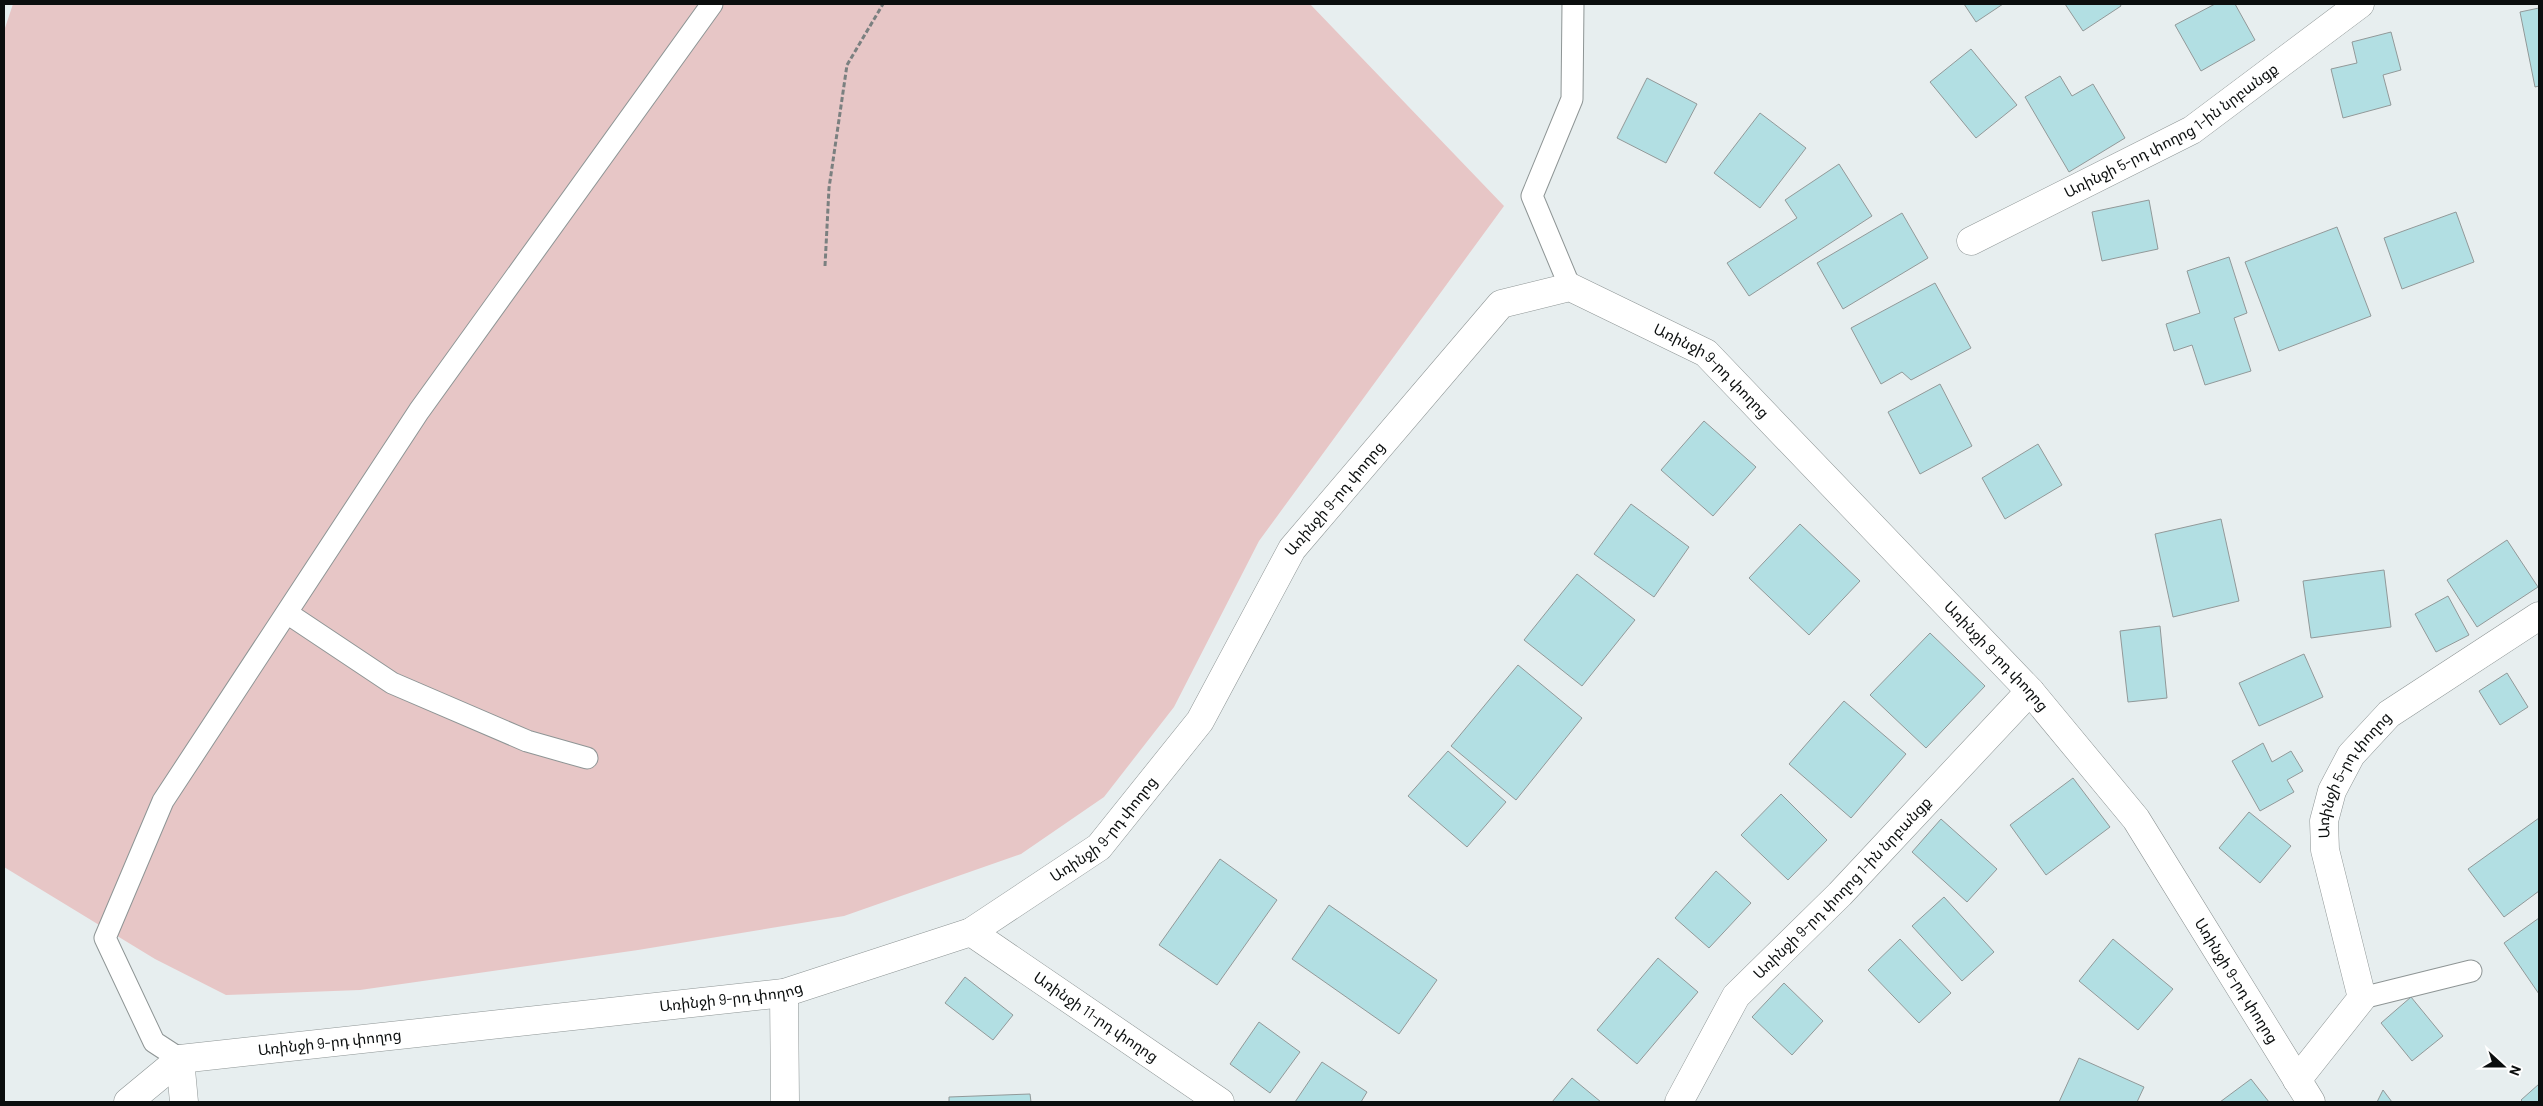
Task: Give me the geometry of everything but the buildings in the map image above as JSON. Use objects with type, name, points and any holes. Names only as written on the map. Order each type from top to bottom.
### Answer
[{"type":"street","name":"Առինջի 5-րդ փողոց 1-ին նրբանցք","points":[[1971,241],[2192,130],[2360,4]]},
{"type":"street","name":"Առինջի 9-րդ փողոց","points":[[180,1059],[784,993],[971,932],[1099,847],[1200,721],[1292,549],[1501,304],[1570,287],[1706,353],[2030,691],[2136,819],[2304,1091]]},
{"type":"street","name":"Առինջի 5-րդ փողոց","points":[[2362,998],[2325,850],[2324,821],[2332,792],[2351,755],[2389,714],[2539,616]]},
{"type":"street","name":"Առինջի 9-րդ փողոց 1-ին նրբանցք","points":[[1679,1102],[1736,996],[1840,894],[2030,691]]},
{"type":"street","name":"Առինջի 11-րդ փողոց","points":[[971,932],[1220,1102]]},
{"type":"street","points":[[784,993],[785,1102]]},
{"type":"street","points":[[2304,1091],[2362,998]]},
{"type":"street","points":[[128,1102],[180,1059]]},
{"type":"street","points":[[180,1059],[184,1102]]},
{"type":"lane","points":[[180,1059],[154,1042],[105,938],[164,801],[419,411],[712,4]]},
{"type":"lane","points":[[1570,287],[1532,196],[1572,99],[1573,4]]},
{"type":"lane","points":[[287,613],[392,683],[527,741],[587,758]]},
{"type":"lane","points":[[2362,998],[2471,971]]},
{"type":"path","points":[[825,266],[829,188],[847,64],[883,4]]},
{"type":"shaded area","points":[[13,4],[1310,4],[1504,206],[1259,541],[1174,707],[1104,797],[1021,854],[844,916],[638,950],[360,990],[226,995],[155,959],[4,867],[4,31]]}]
